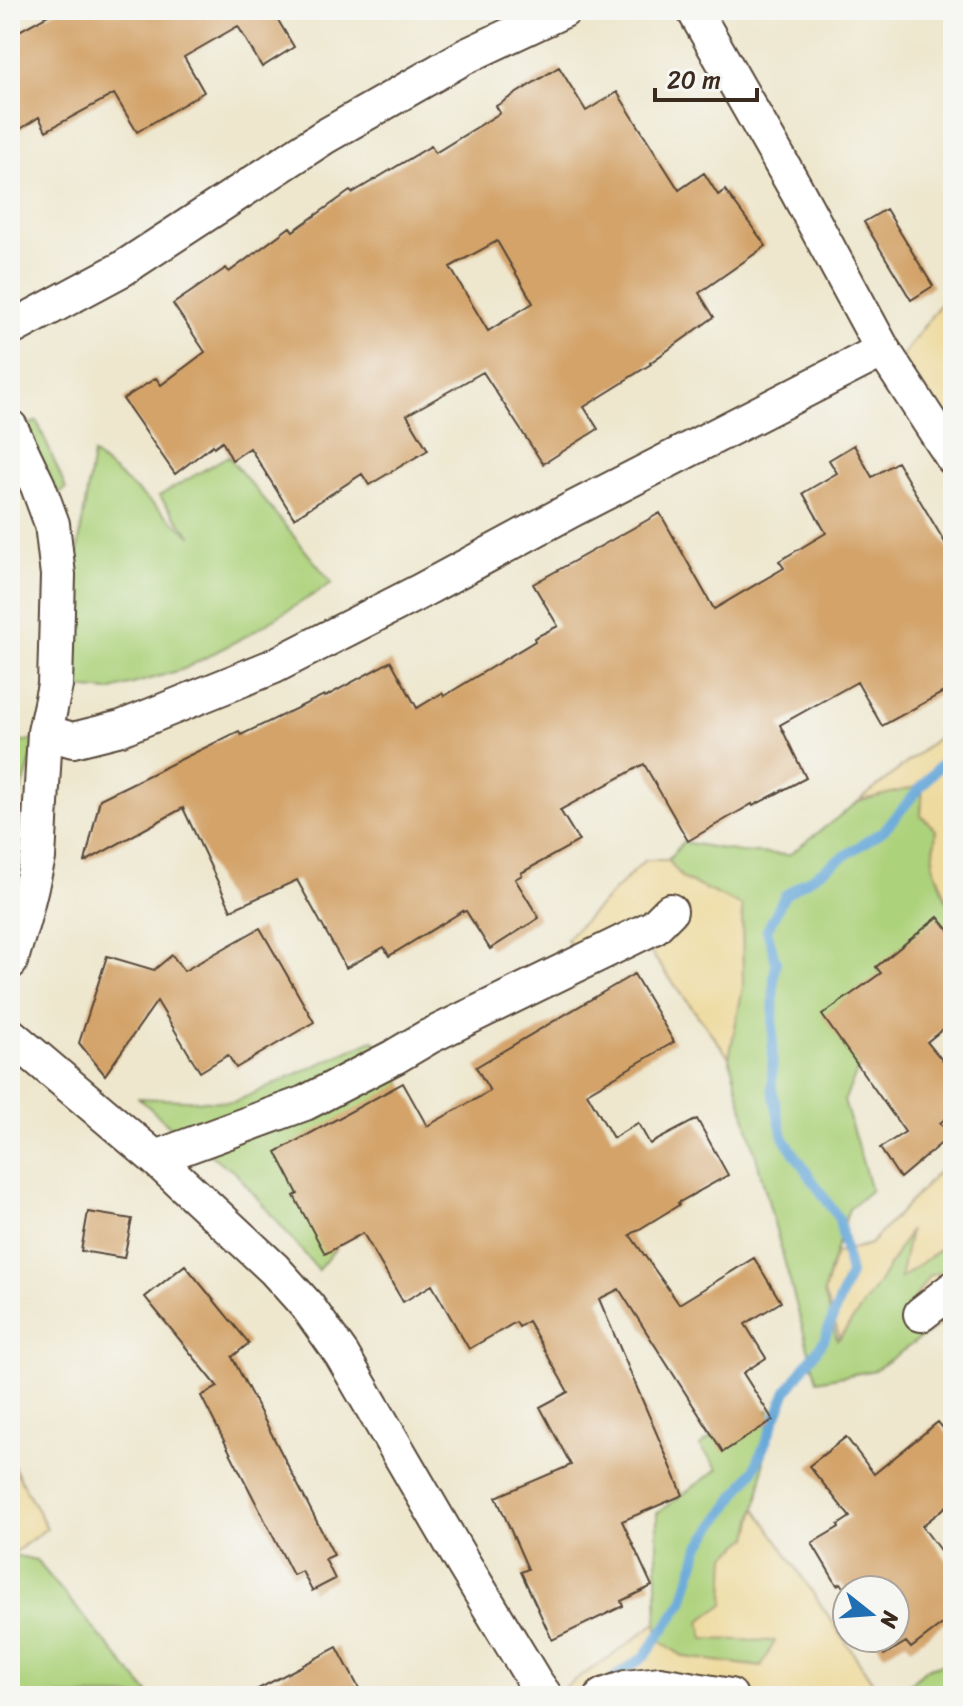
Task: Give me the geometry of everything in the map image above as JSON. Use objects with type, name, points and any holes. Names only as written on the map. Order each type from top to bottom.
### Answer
[{"type":"street","points":[[10,329],[122,269],[324,137],[451,64],[564,10]]},
{"type":"street","points":[[694,10],[883,350],[953,458]]},
{"type":"street","points":[[45,732],[73,740],[121,728],[272,667],[883,350]]},
{"type":"street","points":[[10,427],[52,524],[58,575],[55,685],[45,732],[38,858],[10,962]]},
{"type":"street","points":[[155,1158],[305,1103],[443,1029],[654,927],[670,911]]},
{"type":"street","points":[[10,1035],[155,1158],[274,1269],[308,1307],[342,1355],[463,1563],[545,1696]]},
{"type":"street","points":[[921,1314],[953,1289]]},
{"type":"street","points":[[603,1696],[626,1688],[660,1684],[730,1696]]},
{"type":"green space","points":[[37,421],[66,489],[51,500],[21,428]]},
{"type":"green space","points":[[93,454],[192,537],[159,496],[228,456],[332,583],[248,635],[184,669],[109,691],[75,688],[58,676]]},
{"type":"green space","points":[[38,739],[10,826],[10,744]]},
{"type":"green space","points":[[923,784],[921,815],[936,829],[933,864],[953,919],[889,976],[859,1067],[844,1101],[871,1190],[849,1209],[824,1293],[837,1340],[878,1284],[912,1227],[900,1278],[945,1246],[953,1221],[953,1268],[929,1276],[906,1312],[928,1333],[875,1370],[817,1381],[729,1057],[743,987],[742,906],[683,879],[668,860],[683,842],[740,852],[789,855],[859,801]]},
{"type":"green space","points":[[373,1040],[398,1069],[412,1124],[356,1224],[318,1270],[236,1173],[173,1129],[139,1098],[234,1102]]},
{"type":"green space","points":[[770,1410],[761,1484],[749,1538],[726,1556],[724,1604],[746,1640],[776,1641],[761,1667],[684,1657],[657,1639],[657,1513],[718,1469],[700,1446],[743,1413]]},
{"type":"green space","points":[[10,1556],[36,1560],[151,1696],[10,1696]]},
{"type":"green space","points":[[953,1661],[953,1696],[896,1696],[926,1669]]},
{"type":"sand","points":[[953,286],[953,426],[901,358]]},
{"type":"sand","points":[[953,726],[953,915],[933,864],[936,830],[921,815],[923,785],[859,801]]},
{"type":"sand","points":[[645,860],[668,860],[683,879],[742,906],[743,987],[729,1057],[647,948],[587,964],[566,939]]},
{"type":"sand","points":[[953,1159],[953,1221],[945,1245],[900,1279],[910,1230],[878,1284],[840,1338],[824,1293],[835,1254],[870,1244]]},
{"type":"sand","points":[[953,1268],[953,1315],[928,1333],[906,1312],[929,1276]]},
{"type":"sand","points":[[10,1460],[47,1528],[10,1556]]},
{"type":"sand","points":[[756,1508],[831,1620],[831,1654],[854,1654],[882,1696],[551,1696],[657,1622],[657,1639],[684,1657],[761,1667],[775,1641],[704,1639],[700,1621],[724,1604],[726,1556],[749,1538]]},
{"type":"building","points":[[57,10],[272,10],[294,47],[262,67],[238,26],[184,57],[204,92],[137,132],[114,94],[46,131],[39,117],[10,136],[10,36]]},
{"type":"building","points":[[559,67],[586,111],[617,92],[679,190],[704,173],[718,195],[725,190],[766,246],[699,293],[714,317],[651,364],[584,407],[598,429],[543,464],[483,372],[407,415],[428,450],[369,485],[362,474],[294,518],[250,448],[232,460],[222,441],[175,474],[123,399],[156,378],[161,385],[205,352],[173,304],[226,268],[229,272],[290,227],[293,231],[350,191],[352,193],[431,146],[435,153],[500,113],[496,106]],"holes":[[[497,241],[533,303],[488,331],[450,267]]]},
{"type":"building","points":[[886,209],[933,286],[911,300],[864,222]]},
{"type":"building","points":[[854,445],[872,477],[897,462],[953,556],[953,687],[882,726],[857,682],[780,725],[806,778],[752,804],[688,841],[644,764],[560,810],[579,841],[515,879],[539,918],[490,949],[466,911],[463,911],[389,956],[384,947],[346,968],[297,880],[231,910],[183,808],[85,862],[100,799],[239,731],[241,735],[325,697],[391,661],[417,708],[442,693],[444,696],[558,626],[533,584],[660,513],[714,609],[784,568],[779,561],[826,533],[803,493],[837,473],[829,460]]},
{"type":"building","points":[[938,917],[953,935],[953,1021],[927,1042],[953,1073],[953,1112],[940,1123],[951,1135],[900,1178],[880,1148],[905,1132],[822,1015],[881,973],[876,967]]},
{"type":"building","points":[[260,928],[314,1022],[236,1068],[228,1055],[200,1072],[157,1001],[105,1075],[79,1043],[107,956],[154,970],[172,955],[184,971]]},
{"type":"building","points":[[634,974],[674,1042],[587,1093],[613,1138],[638,1123],[650,1144],[697,1119],[728,1175],[630,1235],[679,1304],[754,1258],[781,1302],[745,1324],[766,1358],[743,1373],[773,1420],[723,1452],[619,1289],[599,1299],[683,1495],[622,1521],[652,1586],[621,1601],[623,1606],[552,1640],[521,1572],[528,1569],[496,1497],[571,1465],[540,1407],[568,1392],[540,1342],[528,1321],[519,1327],[516,1322],[469,1349],[432,1285],[403,1302],[363,1233],[325,1254],[294,1196],[298,1194],[276,1152],[403,1083],[427,1126],[490,1091],[476,1067]]},
{"type":"building","points":[[88,1212],[132,1219],[124,1258],[81,1251]]},
{"type":"building","points":[[185,1265],[249,1343],[232,1357],[334,1555],[325,1559],[335,1579],[312,1591],[302,1571],[293,1575],[201,1396],[218,1387],[145,1297]]},
{"type":"building","points":[[938,1422],[953,1440],[953,1501],[922,1526],[953,1568],[953,1616],[911,1648],[911,1574],[831,1575],[812,1543],[850,1517],[809,1466],[846,1437],[874,1474]]},
{"type":"building","points":[[337,1647],[363,1696],[245,1696]]},
{"type":"waterway","points":[[613,1678],[644,1657],[683,1602],[699,1547],[754,1470],[787,1391],[824,1340],[850,1274],[839,1219],[783,1137],[772,1088],[776,962],[767,930],[785,895],[884,830],[953,750]]}]
